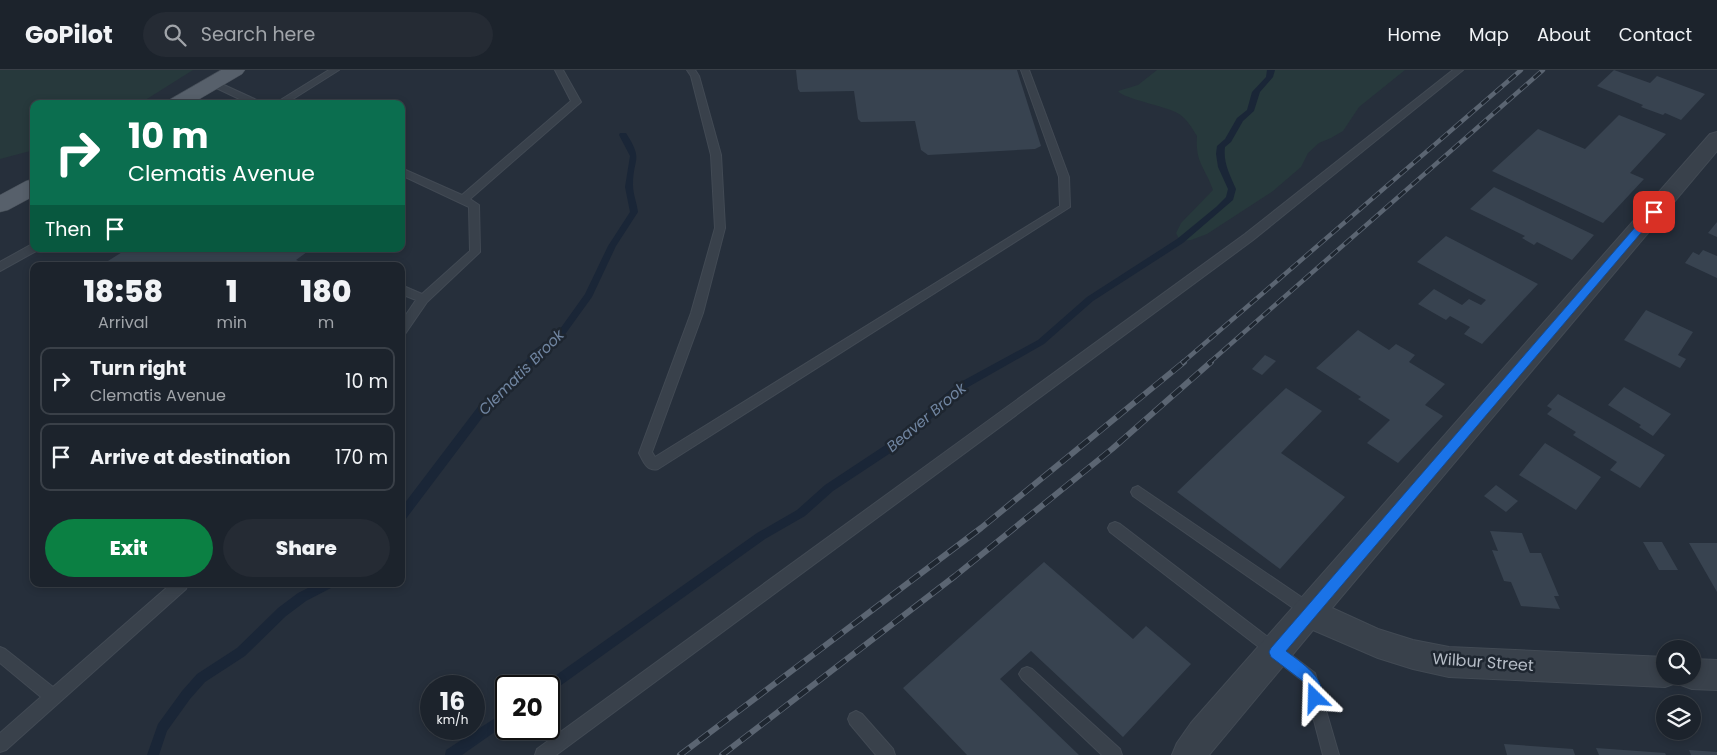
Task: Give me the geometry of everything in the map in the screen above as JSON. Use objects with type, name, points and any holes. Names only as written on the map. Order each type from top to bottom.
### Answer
[{"type":"main road","points":[[183,100],[235,70]]},
{"type":"main road","points":[[0,205],[30,188]]},
{"type":"street","points":[[1189,755],[1203,735],[1311,612],[1717,138]]},
{"type":"street","name":"Wilbur Street","points":[[1311,612],[1362,638],[1427,658],[1449,662],[1656,672]]},
{"type":"street","points":[[1701,674],[1717,675]]},
{"type":"lane","points":[[285,100],[335,70]]},
{"type":"lane","points":[[463,200],[576,102],[560,70]]},
{"type":"lane","points":[[691,70],[695,76],[716,154],[720,228],[697,313],[645,453],[653,464],[1065,207],[1064,177],[1025,70]]},
{"type":"lane","points":[[543,755],[1249,237],[1459,70]]},
{"type":"lane","points":[[213,82],[250,100]]},
{"type":"lane","points":[[405,173],[474,205],[475,252],[423,299],[405,325]]},
{"type":"lane","points":[[0,267],[30,249]]},
{"type":"lane","points":[[405,290],[423,299]]},
{"type":"lane","points":[[1138,492],[1311,612]]},
{"type":"lane","points":[[1115,528],[1310,678],[1331,755]]},
{"type":"lane","points":[[0,744],[178,587]]},
{"type":"lane","points":[[0,654],[54,698]]},
{"type":"lane","points":[[1027,674],[1114,755]]},
{"type":"lane","points":[[856,719],[887,755]]},
{"type":"shaded area","points":[[0,70],[193,70],[145,100],[30,100],[30,151],[0,159]]},
{"type":"shaded area","points":[[1157,70],[1405,70],[1359,107],[1343,131],[1319,143],[1308,153],[1301,167],[1273,191],[1207,234],[1191,240],[1180,241],[1176,233],[1181,223],[1213,190],[1199,159],[1197,136],[1187,121],[1179,114],[1128,97],[1118,91],[1138,85]]},
{"type":"building","points":[[796,70],[1017,70],[1041,146],[1035,149],[928,155],[921,150],[915,121],[861,122],[858,119],[854,91],[800,92]]},
{"type":"building","points":[[1614,70],[1650,83],[1657,76],[1705,94],[1681,120],[1665,113],[1663,115],[1641,107],[1643,105],[1597,86]]},
{"type":"building","points":[[1619,115],[1666,134],[1630,173],[1644,179],[1603,223],[1492,171],[1538,129],[1585,149]]},
{"type":"building","points":[[1494,187],[1594,235],[1572,260],[1537,242],[1534,245],[1522,238],[1525,236],[1470,209]]},
{"type":"building","points":[[1717,222],[1717,237],[1708,233]]},
{"type":"building","points":[[1446,236],[1538,284],[1482,344],[1464,334],[1470,327],[1450,316],[1446,320],[1418,304],[1434,289],[1462,305],[1469,299],[1481,305],[1486,300],[1417,262]]},
{"type":"building","points":[[1703,250],[1717,256],[1717,278],[1685,263],[1693,252],[1699,255]]},
{"type":"building","points":[[122,252],[307,252],[296,260],[301,262],[106,262]]},
{"type":"building","points":[[1646,310],[1693,332],[1678,355],[1686,359],[1680,368],[1624,340]]},
{"type":"building","points":[[1358,330],[1389,350],[1396,344],[1415,355],[1409,362],[1445,384],[1425,405],[1443,416],[1398,463],[1367,443],[1390,420],[1358,399],[1361,397],[1316,368]]},
{"type":"building","points":[[1265,355],[1276,361],[1262,375],[1252,369]]},
{"type":"building","points":[[1624,387],[1671,414],[1653,436],[1639,427],[1641,425],[1608,405]]},
{"type":"building","points":[[1286,388],[1322,411],[1281,453],[1345,497],[1280,569],[1177,492]]},
{"type":"building","points":[[1558,394],[1665,455],[1640,488],[1610,470],[1617,462],[1573,435],[1576,432],[1547,414],[1552,409],[1547,406]]},
{"type":"building","points":[[1545,443],[1601,477],[1576,510],[1519,475]]},
{"type":"building","points":[[1496,485],[1518,501],[1506,512],[1484,496]]},
{"type":"building","points":[[1490,531],[1522,533],[1530,553],[1541,553],[1559,596],[1554,596],[1560,609],[1521,606],[1511,582],[1504,581],[1492,550],[1498,551]]},
{"type":"building","points":[[1643,542],[1662,542],[1678,570],[1659,570]]},
{"type":"building","points":[[1689,543],[1717,543],[1717,592]]},
{"type":"building","points":[[1044,562],[1133,639],[1146,626],[1191,664],[1123,737],[1031,651],[1000,679],[1079,755],[967,755],[903,688]]},
{"type":"building","points":[[1504,744],[1573,749],[1575,755],[1507,755]]},
{"type":"building","points":[[1596,748],[1665,753],[1666,755],[1599,755]]},
{"type":"building","points":[[1689,750],[1717,752],[1717,755],[1691,755]]},
{"type":"waterway","name":"Beaver Brook","points":[[560,679],[761,536],[801,513],[829,488],[897,443],[960,387],[1041,342],[1090,299],[1180,241],[1219,209],[1230,198],[1232,189],[1222,167],[1221,146],[1228,140],[1240,120],[1250,111],[1256,92],[1269,77],[1271,70]]},
{"type":"waterway","name":"Clematis Brook","points":[[405,512],[484,407],[520,375],[537,353],[558,338],[589,295],[612,246],[634,212],[629,187],[634,156],[623,135]]},
{"type":"waterway","name":"Clematis Brook","points":[[153,755],[162,728],[201,678],[241,652],[282,612],[302,597],[321,587]]},
{"type":"waterway","name":"Beaver Brook","points":[[451,755],[495,725]]},
{"type":"railway","points":[[1182,363],[1521,70]]},
{"type":"railway","points":[[1209,363],[1543,70]]},
{"type":"railway","points":[[680,755],[981,528],[1184,362]]},
{"type":"railway","points":[[722,755],[955,576],[1112,449],[1211,362]]},
{"type":"route","points":[[1315,698],[1310,678],[1276,652],[1654,212]]}]
